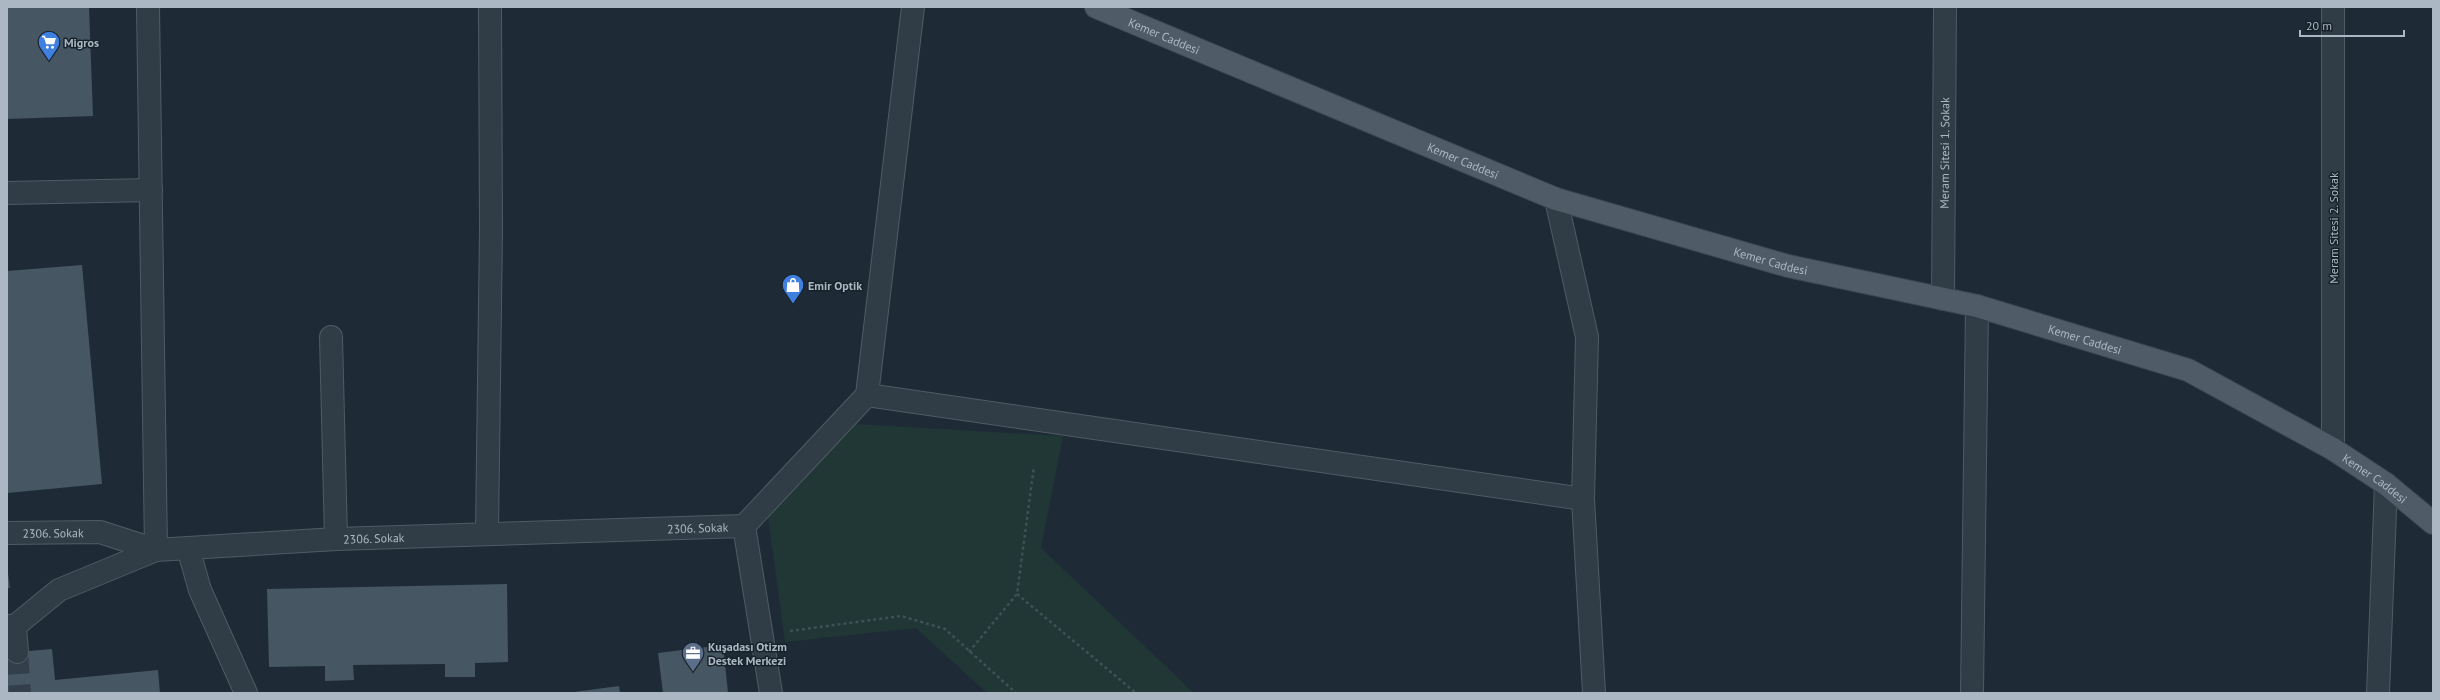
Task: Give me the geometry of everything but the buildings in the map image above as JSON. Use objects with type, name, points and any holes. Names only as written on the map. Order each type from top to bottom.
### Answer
[{"type":"main road","name":"Kemer Caddesi","points":[[1096,7],[1556,199],[1788,266],[1977,306],[2188,370],[2333,449],[2386,484],[2433,523]]},
{"type":"street","points":[[17,652],[11,626],[60,590],[156,550],[148,7]]},
{"type":"street","points":[[487,532],[491,230],[490,7]]},
{"type":"street","points":[[772,693],[744,526],[867,395],[913,7]]},
{"type":"street","name":"Meram Sitesi 1. Sokak","points":[[1943,298],[1945,7]]},
{"type":"street","name":"Meram Sitesi 2. Sokak","points":[[2333,7],[2333,449]]},
{"type":"street","points":[[7,193],[151,190]]},
{"type":"street","points":[[1556,199],[1587,337],[1584,499],[1594,693]]},
{"type":"street","points":[[1972,693],[1977,306]]},
{"type":"street","points":[[331,337],[336,538]]},
{"type":"street","points":[[867,395],[1584,499]]},
{"type":"street","points":[[2378,693],[2386,484]]},
{"type":"street","name":"2306. Sokak","points":[[7,533],[100,532],[156,550],[336,538],[487,532],[744,526]]},
{"type":"street","points":[[188,548],[200,590],[246,693]]},
{"type":"path","points":[[969,652],[1017,594],[1034,466]]},
{"type":"path","points":[[1017,594],[1136,693]]},
{"type":"path","points":[[762,636],[816,626],[901,616],[945,629],[1016,693]]},
{"type":"green space","points":[[855,424],[1063,436],[1041,548],[1194,693],[987,693],[916,628],[785,642],[768,517]]},
{"type":"tunnel","points":[[17,652],[20,693]]},
{"type":"place","name":"Migros","points":[[49,62]]},
{"type":"place","name":"Emir Optik","points":[[793,304]]},
{"type":"place","name":"Kuşadası Otizm Destek Merkezi","points":[[693,672]]}]
